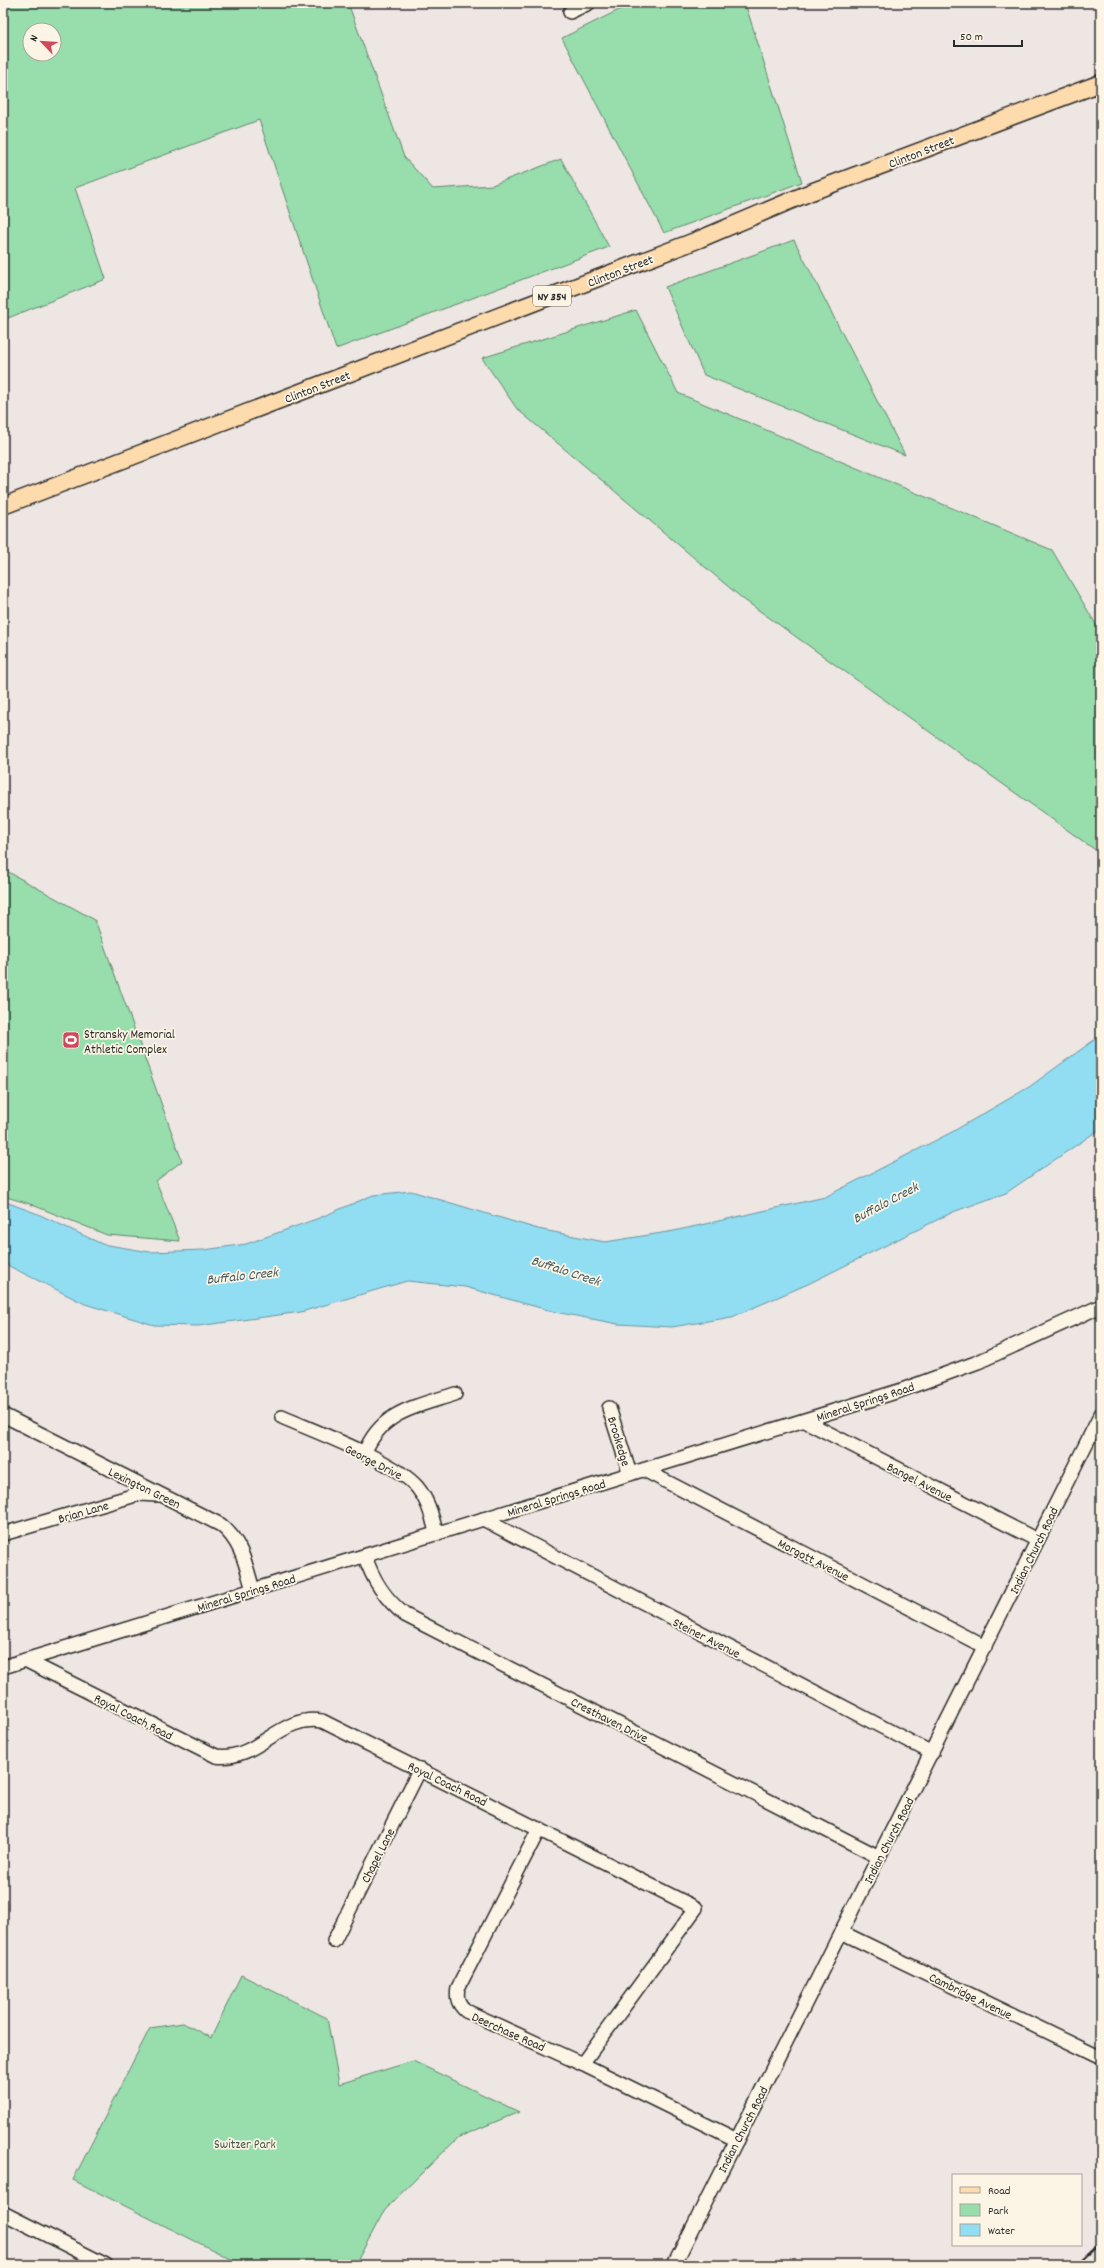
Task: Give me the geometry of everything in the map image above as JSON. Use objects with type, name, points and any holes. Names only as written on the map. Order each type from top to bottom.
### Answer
[{"type":"main road","name":"Clinton Street","points":[[3,506],[686,244],[811,192],[1101,83]]},
{"type":"street","points":[[570,12],[589,3]]},
{"type":"street","name":"Mineral Springs Road","points":[[3,1667],[805,1421],[941,1377],[1101,1306]]},
{"type":"street","points":[[364,1454],[376,1431],[394,1416],[455,1394]]},
{"type":"street","name":"Brookedge","points":[[609,1408],[630,1474]]},
{"type":"street","name":"Indian Church Road","points":[[674,2265],[1101,1414]]},
{"type":"street","name":"Lexington Green","points":[[3,1415],[221,1525],[229,1531],[240,1547],[253,1590]]},
{"type":"street","name":"George Drive","points":[[282,1417],[398,1470],[417,1487],[431,1512],[436,1534]]},
{"type":"street","name":"Bangel Avenue","points":[[805,1421],[1037,1540]]},
{"type":"street","name":"Morgott Avenue","points":[[644,1470],[985,1647]]},
{"type":"street","name":"Brian Lane","points":[[3,1534],[139,1494],[163,1496]]},
{"type":"street","name":"Steiner Avenue","points":[[483,1519],[932,1753]]},
{"type":"street","name":"Cresthaven Drive","points":[[365,1556],[377,1585],[385,1596],[405,1616],[879,1857]]},
{"type":"street","name":"Royal Coach Road","points":[[25,1660],[216,1756],[226,1758],[238,1755],[302,1720],[312,1719],[322,1721],[696,1908],[582,2064]]},
{"type":"street","name":"Chapel Lane","points":[[334,1941],[420,1769]]},
{"type":"street","name":"Deerchase Road","points":[[539,1829],[458,1988],[458,2001],[466,2011],[582,2064],[737,2140]]},
{"type":"street","name":"Cambridge Avenue","points":[[841,1932],[1101,2058]]},
{"type":"street","points":[[3,2213],[106,2265]]},
{"type":"green space","points":[[3,3],[348,3],[404,157],[433,189],[492,185],[561,159],[609,247],[336,349],[259,120],[75,188],[106,279],[3,320]]},
{"type":"green space","points":[[633,3],[745,3],[802,182],[664,233],[562,38]]},
{"type":"green space","points":[[794,240],[905,455],[704,375],[665,287]]},
{"type":"green space","points":[[636,310],[678,393],[1052,550],[1101,633],[1101,854],[743,599],[517,409],[482,358]]},
{"type":"green space","name":"Stransky Memorial Athletic Complex","points":[[3,869],[95,920],[182,1161],[156,1181],[180,1241],[107,1235],[30,1204],[3,1196]]},
{"type":"green space","name":"Switzer Park","points":[[241,1975],[327,2018],[339,2084],[413,2061],[519,2112],[459,2137],[385,2209],[355,2265],[243,2265],[73,2180],[150,2028],[183,2023],[211,2038]]},
{"type":"water","name":"Buffalo Creek","points":[[1101,1035],[1100,1129],[1006,1193],[953,1212],[808,1284],[732,1317],[672,1327],[618,1324],[555,1312],[465,1287],[407,1281],[301,1312],[198,1326],[154,1325],[85,1304],[3,1263],[3,1201],[38,1214],[102,1244],[150,1252],[204,1250],[246,1244],[319,1218],[373,1195],[411,1191],[538,1229],[605,1242],[674,1231],[825,1197],[952,1132],[1029,1087]]},
{"type":"railway","points":[[1077,2265],[1101,2243]]},
{"type":"place","name":"Stransky Memorial Athletic Complex","points":[[71,1040]]}]
